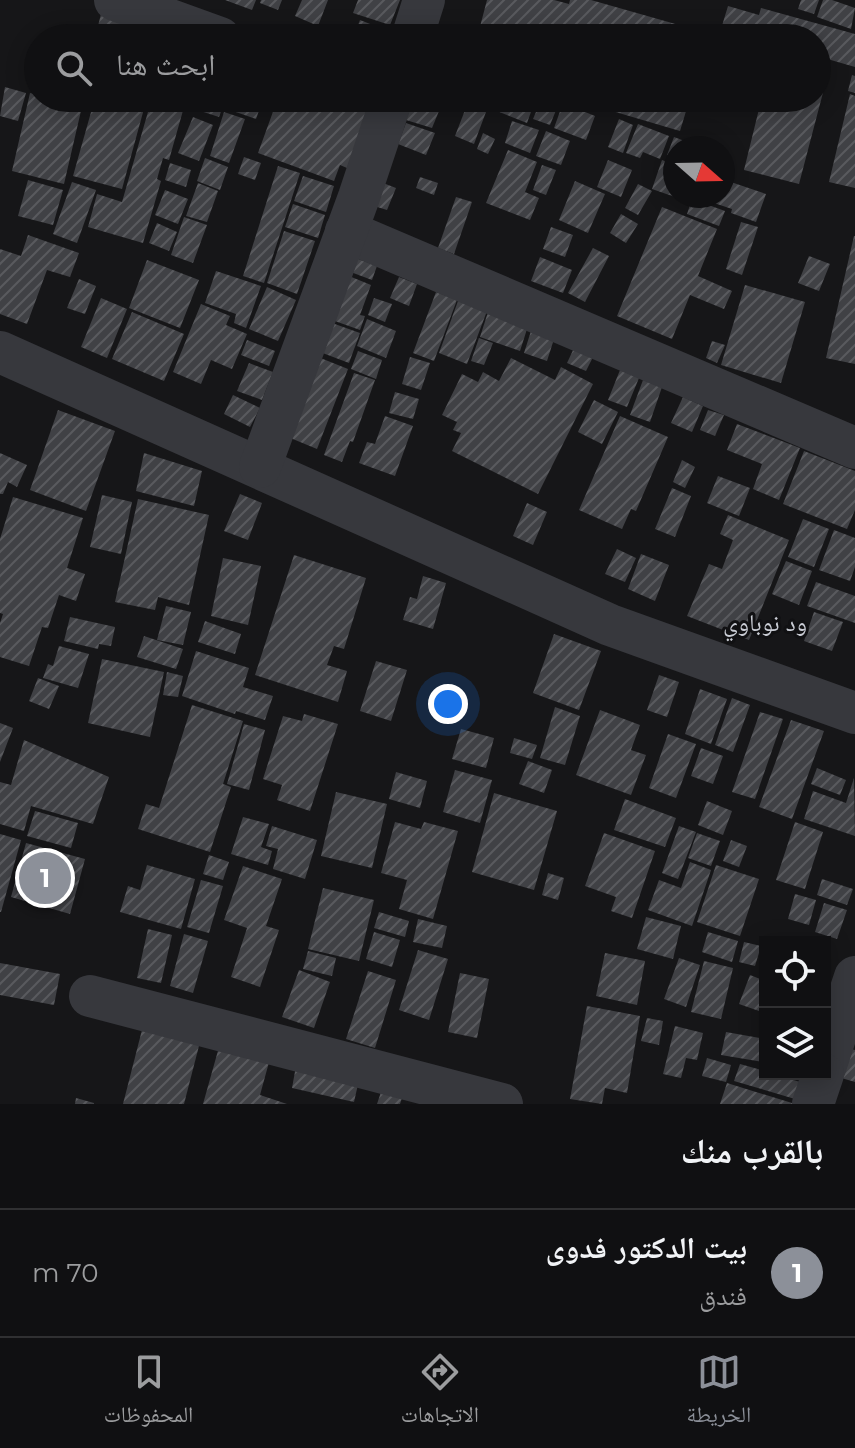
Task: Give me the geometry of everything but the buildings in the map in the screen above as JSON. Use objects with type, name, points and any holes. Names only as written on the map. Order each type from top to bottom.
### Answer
[{"type":"street","points":[[115,0],[181,24]]},
{"type":"street","points":[[416,24],[424,0]]},
{"type":"street","points":[[260,467],[346,231],[385,112]]},
{"type":"street","points":[[346,231],[855,448]]},
{"type":"street","points":[[0,352],[610,625],[855,713]]},
{"type":"street","points":[[831,1050],[855,977]]},
{"type":"street","points":[[90,996],[502,1104]]},
{"type":"street","points":[[813,1104],[821,1080]]},
{"type":"place","name":"بيت الدكتور فدوى","points":[[45,878]]},
{"type":"district","name":"ود نوباوي","points":[[765,622]]}]
